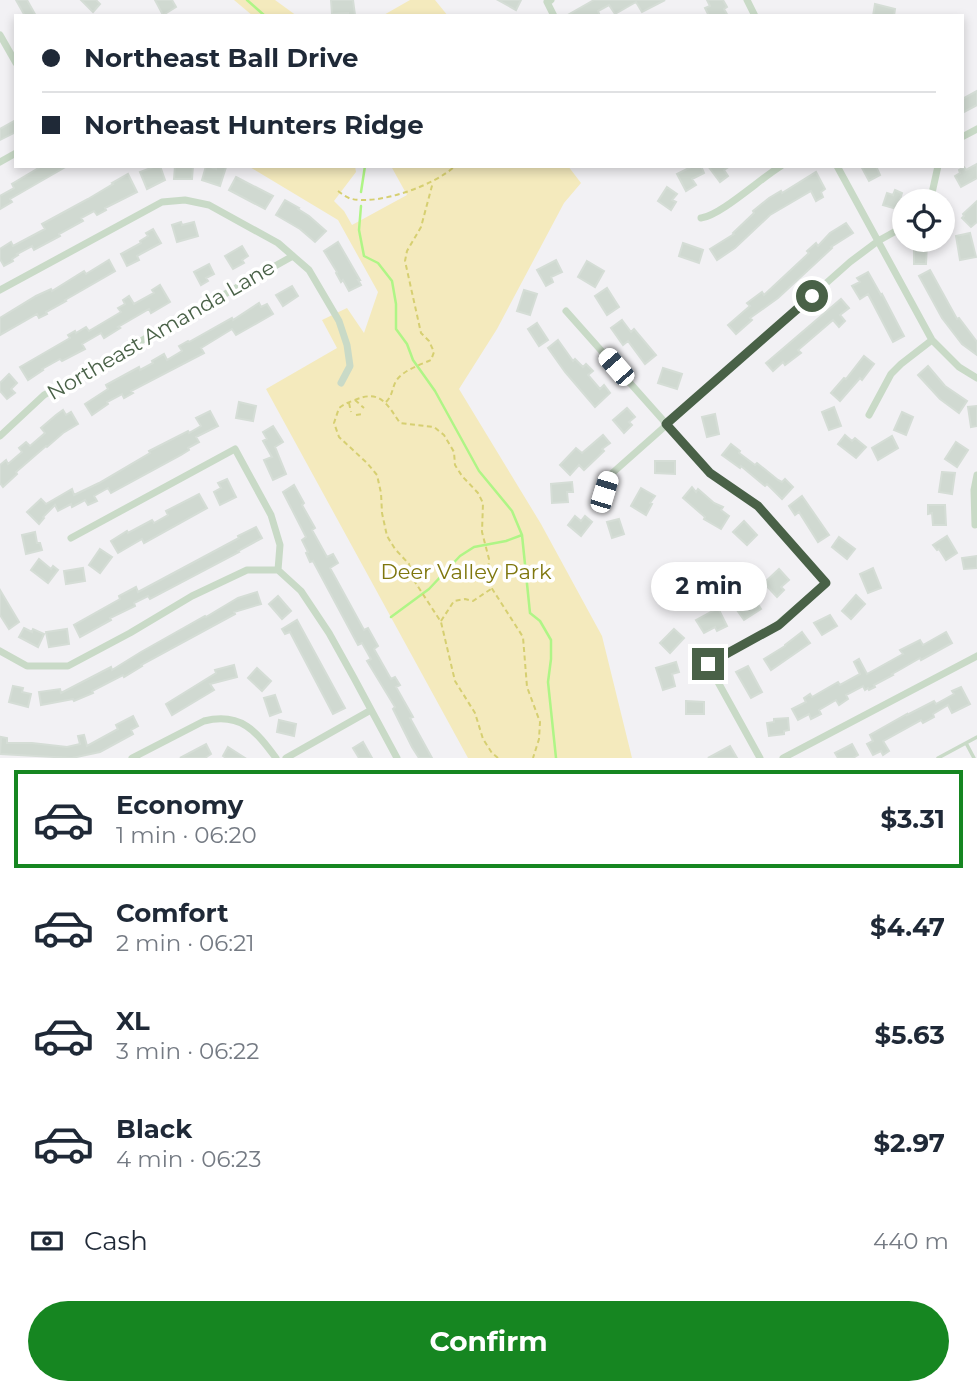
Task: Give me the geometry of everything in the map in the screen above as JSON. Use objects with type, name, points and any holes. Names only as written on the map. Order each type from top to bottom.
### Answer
[{"type":"street","points":[[551,0],[547,2],[553,14]]},
{"type":"street","points":[[0,37],[14,60]]},
{"type":"street","points":[[701,218],[716,213],[777,168]]},
{"type":"street","points":[[838,168],[932,340],[959,367],[977,378]]},
{"type":"street","points":[[933,189],[938,168]]},
{"type":"street","points":[[0,290],[162,202],[185,200],[209,205],[278,243],[309,270],[339,321],[347,345],[350,366],[341,383]]},
{"type":"street","points":[[604,492],[609,476],[666,424],[850,262],[892,233]]},
{"type":"street","name":"Northeast Amanda Lane","points":[[0,436],[44,395],[293,256]]},
{"type":"street","points":[[566,311],[710,473],[758,506],[826,583],[779,625],[708,664],[760,758]]},
{"type":"street","points":[[869,415],[891,374],[932,340]]},
{"type":"street","points":[[71,538],[235,449],[271,515],[279,545],[278,570]]},
{"type":"street","points":[[975,525],[974,490],[977,475]]},
{"type":"street","points":[[0,651],[27,666],[68,666],[192,596],[247,570],[278,570],[301,591],[328,633],[397,758]]},
{"type":"street","points":[[783,758],[977,656]]},
{"type":"street","points":[[286,758],[371,710]]},
{"type":"street","points":[[132,758],[204,721],[214,719],[241,722],[260,737],[276,758]]},
{"type":"lane","points":[[938,758],[977,737]]},
{"type":"lane","points":[[966,743],[974,758]]},
{"type":"path","points":[[338,191],[351,199],[402,194],[433,182],[453,168]]},
{"type":"path","points":[[386,402],[392,396],[396,382],[405,373],[431,360],[434,352],[421,332],[404,261],[421,227],[433,182]]},
{"type":"path","points":[[498,758],[483,740],[475,713],[455,681],[441,622],[415,582],[409,564],[387,536],[377,475],[339,437],[334,424],[339,408],[364,396],[376,396],[386,402],[400,423],[434,427],[444,435],[454,452],[455,465],[483,503],[482,532],[489,559],[488,572],[492,588],[523,637],[527,687],[540,722],[539,739],[533,758]]},
{"type":"path","points":[[355,400],[364,408]]},
{"type":"path","points":[[349,402],[351,412]]},
{"type":"path","points":[[356,415],[362,414]]},
{"type":"path","points":[[441,622],[454,601],[473,601],[492,588]]},
{"type":"green space","points":[[234,0],[275,0],[294,14],[251,14]]},
{"type":"green space","points":[[410,0],[435,0],[446,14],[386,14]]},
{"type":"green space","name":"Deer Valley Park","points":[[251,168],[355,168],[356,172],[334,201],[352,225],[407,195],[392,168],[570,168],[581,183],[564,203],[497,329],[459,389],[541,524],[602,636],[632,758],[468,758],[266,389],[337,348],[322,320],[347,308],[364,333],[378,292],[338,220]]},
{"type":"building","points":[[16,0],[27,0],[35,14],[24,14]]},
{"type":"building","points":[[81,0],[96,0],[100,4],[93,12]]},
{"type":"building","points":[[155,0],[172,0],[176,7],[162,14]]},
{"type":"building","points":[[331,0],[353,0],[355,14],[332,14]]},
{"type":"building","points":[[498,0],[521,0],[516,10]]},
{"type":"building","points":[[594,0],[665,0],[642,12],[636,2],[615,14],[609,5],[598,11],[599,14],[570,14]]},
{"type":"building","points":[[707,0],[723,0],[727,14],[708,14],[705,8],[710,6]]},
{"type":"building","points":[[875,4],[895,9],[894,14],[873,14]]},
{"type":"building","points":[[977,91],[977,105],[964,112],[964,98]]},
{"type":"building","points":[[14,121],[14,133],[0,140],[0,129]]},
{"type":"building","points":[[977,164],[977,178],[961,187],[955,176],[964,167],[966,170]]},
{"type":"building","points":[[39,168],[64,168],[10,199],[12,202],[0,209],[0,196],[14,188],[12,184]]},
{"type":"building","points":[[161,168],[165,180],[147,189],[140,172]]},
{"type":"building","points":[[175,168],[193,168],[192,179],[174,179]]},
{"type":"building","points":[[205,168],[226,168],[220,186],[202,180]]},
{"type":"building","points":[[689,168],[702,168],[704,173],[692,179],[696,185],[686,191],[677,174]]},
{"type":"building","points":[[710,168],[727,168],[724,170],[728,176],[720,182]]},
{"type":"building","points":[[862,168],[877,168],[880,175],[869,181]]},
{"type":"building","points":[[816,172],[825,189],[821,192],[823,197],[816,201],[811,191],[770,215],[735,248],[717,260],[710,249],[734,234],[753,211],[769,198]]},
{"type":"building","points":[[128,174],[137,192],[97,215],[94,211],[81,218],[83,221],[59,234],[60,236],[34,250],[32,246],[17,254],[13,261],[4,266],[0,259],[0,249],[11,242],[13,246],[45,229],[42,224]]},
{"type":"building","points":[[236,177],[273,196],[265,209],[229,190]]},
{"type":"building","points":[[667,187],[677,194],[672,200],[676,202],[671,210],[658,201]]},
{"type":"building","points":[[887,193],[892,195],[892,208],[883,205]]},
{"type":"building","points":[[285,200],[326,231],[315,242],[300,229],[276,215]]},
{"type":"building","points":[[977,201],[977,222],[971,227],[962,218]]},
{"type":"building","points":[[181,222],[182,225],[194,222],[198,236],[177,242],[172,225]]},
{"type":"building","points":[[846,223],[853,233],[831,247],[778,298],[750,318],[752,320],[736,334],[728,325],[750,306],[747,303],[762,292],[764,295],[809,253],[807,251],[816,243],[818,246],[830,233]]},
{"type":"building","points":[[153,229],[161,243],[137,256],[139,260],[127,266],[121,254],[141,243],[140,241],[148,236],[146,233]]},
{"type":"building","points":[[970,233],[976,257],[960,260],[956,236]]},
{"type":"building","points":[[338,242],[360,280],[361,285],[349,291],[324,251]]},
{"type":"building","points":[[683,243],[703,250],[699,263],[679,256]]},
{"type":"building","points":[[242,246],[248,256],[242,260],[244,263],[233,269],[225,256]]},
{"type":"building","points":[[914,252],[927,252],[926,264],[914,264]]},
{"type":"building","points":[[109,260],[115,271],[46,312],[47,314],[39,318],[37,314],[0,335],[0,318],[36,296],[51,289],[52,291],[84,271],[86,274]]},
{"type":"building","points":[[556,260],[562,272],[551,277],[553,282],[546,286],[537,270]]},
{"type":"building","points":[[587,261],[604,271],[595,287],[578,277]]},
{"type":"building","points":[[209,264],[214,274],[206,278],[208,281],[201,285],[194,272]]},
{"type":"building","points":[[930,270],[957,319],[959,318],[977,342],[977,355],[962,344],[942,318],[919,276]]},
{"type":"building","points":[[868,272],[904,336],[893,342],[868,294],[860,299],[852,286],[860,282],[857,278]]},
{"type":"building","points":[[160,285],[170,302],[151,313],[149,309],[104,338],[101,333],[82,344],[85,349],[62,361],[60,359],[28,380],[20,367],[70,338],[68,335],[75,331],[76,333],[86,327],[89,331],[121,312],[118,308],[125,304],[123,300],[129,296],[134,304],[154,293],[152,290]]},
{"type":"building","points":[[292,286],[298,296],[283,306],[276,295]]},
{"type":"building","points":[[607,288],[619,307],[607,315],[595,296]]},
{"type":"building","points":[[524,290],[537,294],[530,315],[517,311]]},
{"type":"building","points":[[841,299],[849,308],[840,315],[845,321],[839,327],[833,320],[798,350],[801,353],[785,365],[783,362],[773,371],[766,363]]},
{"type":"building","points":[[259,303],[261,307],[267,304],[273,314],[236,335],[232,329],[201,348],[204,353],[131,391],[133,393],[124,398],[122,394],[107,402],[108,404],[92,415],[85,404],[108,389],[106,385],[139,367],[140,370],[164,354],[167,360],[182,351],[179,346],[232,318],[233,320]]},
{"type":"building","points":[[622,320],[631,332],[634,329],[656,355],[645,364],[628,341],[623,345],[611,328]]},
{"type":"building","points":[[537,323],[548,340],[539,346],[528,329]]},
{"type":"building","points":[[558,340],[573,361],[575,359],[583,367],[586,364],[593,371],[588,375],[600,389],[604,385],[610,393],[595,407],[548,348]]},
{"type":"building","points":[[864,356],[874,364],[840,401],[831,393]]},
{"type":"building","points":[[928,366],[945,386],[967,401],[959,413],[940,399],[918,375]]},
{"type":"building","points":[[663,368],[682,374],[677,389],[658,383]]},
{"type":"building","points":[[9,374],[17,383],[11,389],[15,393],[7,399],[0,391],[0,383]]},
{"type":"building","points":[[239,402],[256,406],[253,421],[236,418]]},
{"type":"building","points":[[977,406],[977,426],[971,427],[968,407]]},
{"type":"building","points":[[834,407],[841,426],[829,430],[822,412]]},
{"type":"building","points":[[627,408],[635,417],[629,422],[632,425],[624,433],[613,420]]},
{"type":"building","points":[[63,410],[66,415],[71,412],[78,424],[46,446],[3,487],[0,483],[0,465],[6,460],[8,464],[22,452],[19,448],[26,442],[30,446],[45,433],[41,428]]},
{"type":"building","points":[[210,411],[218,426],[196,437],[199,442],[181,455],[111,493],[108,488],[94,496],[97,501],[88,505],[85,500],[58,511],[55,505],[39,524],[27,512],[41,499],[46,504],[72,489],[74,495],[99,483],[150,453],[149,451],[201,426],[196,418]]},
{"type":"building","points":[[902,412],[913,417],[906,435],[894,430]]},
{"type":"building","points":[[715,414],[719,434],[707,437],[702,417]]},
{"type":"building","points":[[273,426],[283,442],[275,447],[286,474],[273,480],[264,460],[272,457],[263,441],[267,439],[263,432]]},
{"type":"building","points":[[603,435],[610,443],[584,470],[579,465],[570,475],[560,465],[576,448],[582,453]]},
{"type":"building","points":[[845,435],[852,441],[855,438],[866,447],[856,458],[838,444]]},
{"type":"building","points":[[892,436],[898,448],[878,460],[872,448]]},
{"type":"building","points":[[956,442],[968,450],[957,467],[945,459]]},
{"type":"building","points":[[731,444],[755,465],[757,463],[782,482],[785,479],[793,487],[782,499],[767,484],[765,486],[741,466],[740,468],[722,455]]},
{"type":"building","points":[[655,461],[675,461],[675,474],[655,473]]},
{"type":"building","points":[[942,472],[955,473],[952,494],[939,492]]},
{"type":"building","points":[[227,479],[236,497],[220,505],[214,492],[221,488],[218,483]]},
{"type":"building","points":[[572,482],[573,492],[567,492],[568,502],[552,503],[551,484]]},
{"type":"building","points":[[294,485],[315,528],[312,530],[327,557],[333,554],[338,563],[330,568],[364,630],[368,628],[378,646],[374,649],[391,679],[395,677],[400,685],[396,687],[432,758],[419,758],[412,747],[393,709],[395,707],[367,661],[371,659],[362,643],[358,645],[313,561],[310,562],[302,540],[306,537],[283,492]]},
{"type":"building","points":[[692,487],[723,507],[721,510],[729,516],[721,529],[704,519],[705,517],[683,498]]},
{"type":"building","points":[[641,488],[655,496],[646,515],[631,506]]},
{"type":"building","points":[[199,494],[207,508],[144,543],[142,539],[118,553],[111,541],[152,520],[154,523],[168,515],[166,511]]},
{"type":"building","points":[[802,496],[829,535],[818,542],[799,512],[795,515],[789,506]]},
{"type":"building","points":[[928,505],[945,505],[946,525],[933,525],[932,513],[928,514]]},
{"type":"building","points":[[575,516],[581,521],[585,516],[592,522],[581,536],[568,525]]},
{"type":"building","points":[[619,519],[624,534],[612,538],[607,522]]},
{"type":"building","points":[[744,521],[757,535],[747,545],[733,532]]},
{"type":"building","points":[[256,527],[262,538],[150,599],[148,596],[134,603],[135,606],[80,637],[74,625],[120,599],[119,596],[136,587],[138,592]]},
{"type":"building","points":[[35,532],[37,543],[40,543],[42,550],[26,554],[22,535]]},
{"type":"building","points":[[947,536],[957,553],[946,560],[933,545]]},
{"type":"building","points":[[839,537],[855,549],[847,559],[832,547]]},
{"type":"building","points":[[100,549],[112,557],[100,573],[89,565]]},
{"type":"building","points":[[977,556],[977,568],[964,569],[962,558]]},
{"type":"building","points":[[39,559],[51,569],[53,566],[58,570],[48,583],[31,570]]},
{"type":"building","points":[[83,568],[85,581],[66,584],[64,571]]},
{"type":"building","points":[[873,568],[881,588],[868,593],[860,574]]},
{"type":"building","points":[[779,569],[789,580],[781,587],[784,590],[777,597],[764,583]]},
{"type":"building","points":[[0,590],[19,622],[9,629],[0,615]]},
{"type":"building","points":[[257,592],[261,604],[234,612],[235,614],[124,677],[123,675],[74,701],[73,699],[41,705],[39,692],[60,689],[61,693],[111,667],[112,670],[238,598]]},
{"type":"building","points":[[856,595],[865,604],[851,619],[842,611]]},
{"type":"building","points":[[278,596],[291,611],[282,619],[269,604]]},
{"type":"building","points":[[754,598],[761,609],[744,620],[737,610]]},
{"type":"building","points":[[718,608],[727,626],[717,631],[715,627],[704,633],[696,620]]},
{"type":"building","points":[[830,615],[837,626],[822,635],[814,623]]},
{"type":"building","points":[[297,620],[345,708],[333,714],[290,632],[285,634],[282,629]]},
{"type":"building","points":[[24,628],[44,634],[38,647],[19,637]]},
{"type":"building","points":[[67,629],[69,644],[49,647],[46,632]]},
{"type":"building","points":[[674,629],[684,638],[670,653],[660,643]]},
{"type":"building","points":[[802,632],[810,643],[771,670],[764,659]]},
{"type":"building","points":[[946,632],[952,643],[921,660],[920,658],[869,690],[865,690],[863,686],[846,695],[848,699],[839,705],[836,700],[819,710],[821,714],[811,719],[809,714],[798,720],[792,709],[806,702],[804,698],[810,694],[812,697],[838,682],[840,685],[860,674],[854,662],[859,659],[867,674],[903,654],[900,650],[920,640],[923,645]]},
{"type":"building","points":[[676,662],[679,672],[672,674],[675,686],[663,690],[656,668]]},
{"type":"building","points":[[234,665],[237,677],[210,684],[214,690],[172,715],[166,704],[216,673],[215,670]]},
{"type":"building","points":[[748,666],[762,692],[751,698],[736,672]]},
{"type":"building","points":[[257,668],[271,681],[262,691],[248,678]]},
{"type":"building","points":[[13,686],[23,688],[22,692],[31,694],[28,707],[9,702]]},
{"type":"building","points":[[961,687],[970,704],[952,713],[948,705],[933,714],[934,717],[923,723],[921,720],[883,741],[889,751],[883,755],[881,751],[873,755],[867,744],[873,741],[870,735],[934,701],[936,704]]},
{"type":"building","points":[[275,695],[281,712],[270,716],[264,698]]},
{"type":"building","points":[[686,701],[704,702],[704,714],[686,714]]},
{"type":"building","points":[[133,716],[138,726],[131,730],[133,734],[100,752],[72,758],[0,754],[1,737],[7,738],[7,743],[67,747],[80,744],[78,736],[84,735],[87,746],[118,729],[116,725]]},
{"type":"building","points":[[788,718],[789,730],[784,731],[784,734],[769,736],[767,723],[774,722],[774,719]]},
{"type":"building","points":[[279,720],[296,724],[294,736],[277,732]]},
{"type":"building","points":[[363,742],[372,758],[359,758],[353,748]]},
{"type":"building","points":[[206,744],[211,754],[205,758],[180,758]]},
{"type":"building","points":[[852,744],[858,755],[853,758],[838,758],[835,753]]},
{"type":"building","points":[[730,746],[737,758],[708,758]]},
{"type":"building","points":[[228,747],[245,758],[226,758],[223,756]]},
{"type":"waterway","points":[[247,0],[263,14]]},
{"type":"waterway","points":[[361,192],[365,168]]},
{"type":"waterway","points":[[361,206],[359,230],[364,256],[378,263],[392,281],[396,329],[407,344],[413,360],[435,391],[479,471],[512,511],[522,535],[530,613],[540,621],[551,640],[548,682],[556,758]]},
{"type":"waterway","points":[[391,617],[429,589],[460,556],[474,547],[522,535]]},
{"type":"route","points":[[708,664],[779,625],[826,583],[758,506],[710,473],[666,424],[812,296]]}]
